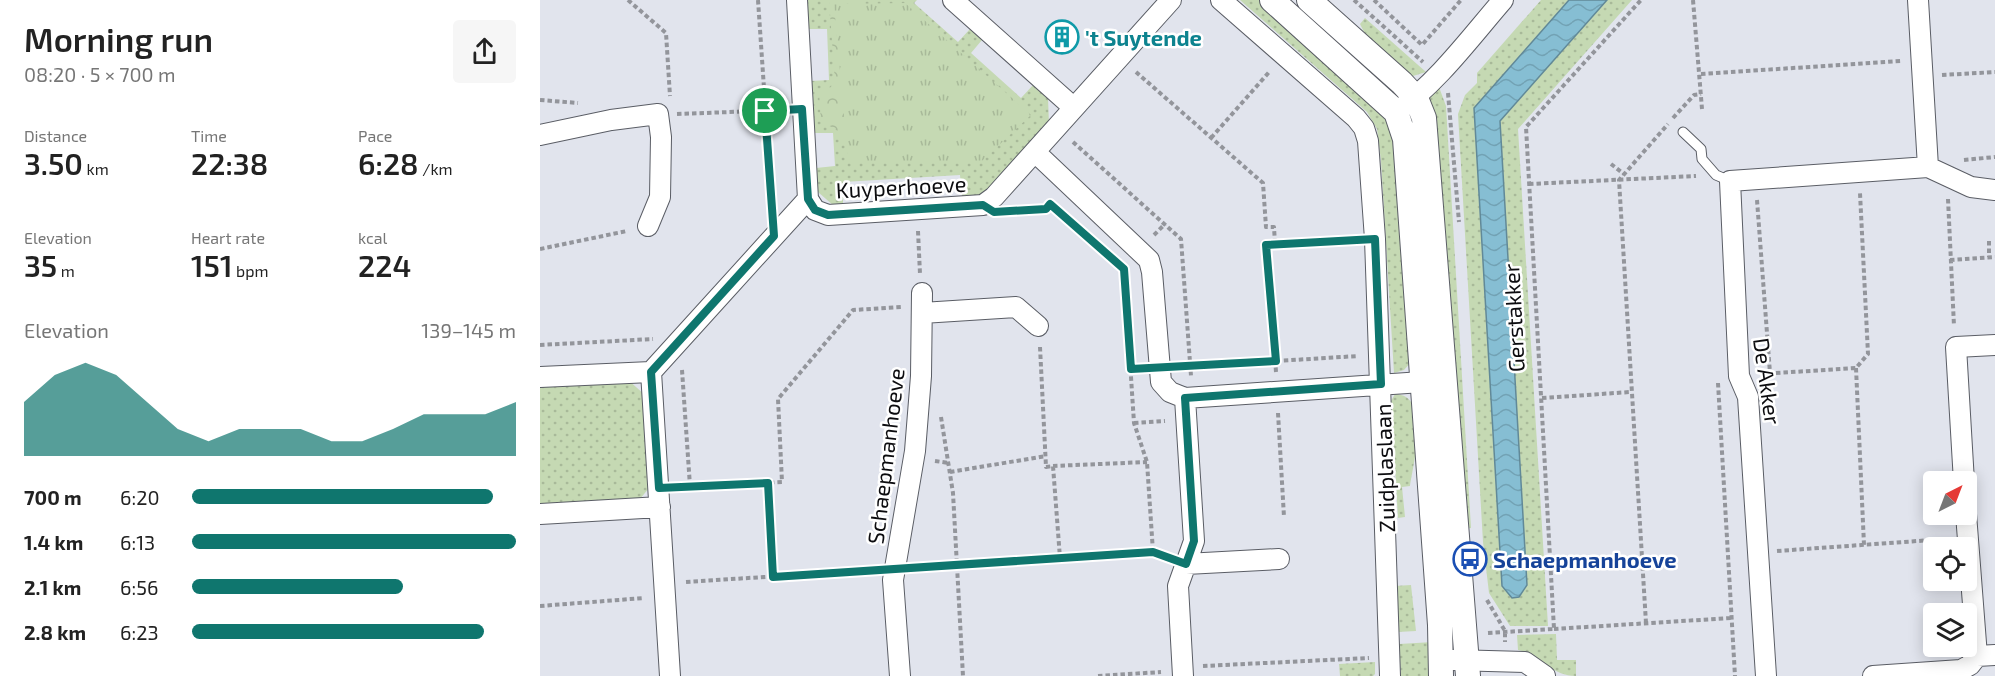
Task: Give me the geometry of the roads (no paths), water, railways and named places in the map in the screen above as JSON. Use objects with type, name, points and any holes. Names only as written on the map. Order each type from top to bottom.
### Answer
[{"type":"street","name":"Kuyperhoeve","points":[[797,0],[808,199],[815,210],[828,215],[983,205],[1035,152],[1171,0]]},
{"type":"street","points":[[953,0],[1074,107]]},
{"type":"street","name":"Zuidplaslaan","points":[[1221,0],[1364,128],[1368,141],[1375,239],[1391,667]]},
{"type":"street","points":[[1272,0],[1406,105],[1503,0]]},
{"type":"street","name":"Zuidplaslaan","points":[[1309,0],[1402,83],[1406,105],[1405,139],[1441,668]]},
{"type":"street","points":[[1918,0],[1928,167]]},
{"type":"street","name":"Zuidplaslaan","points":[[1406,105],[1424,118],[1468,668]]},
{"type":"street","points":[[540,135],[611,120],[665,114],[661,137],[660,196],[648,226]]},
{"type":"street","points":[[1035,152],[1141,249],[1149,260],[1152,272],[1158,368],[1161,382],[1170,392],[1185,398],[1445,381]]},
{"type":"street","points":[[1730,181],[1928,167],[1971,187],[1995,190]]},
{"type":"street","name":"De Akker","points":[[1730,181],[1739,376],[1748,397],[1766,676]]},
{"type":"street","points":[[540,377],[651,372],[808,199]]},
{"type":"street","name":"Schaepmanhoeve","points":[[900,676],[893,580],[915,451],[921,376],[922,304],[1016,307],[1038,326]]},
{"type":"street","points":[[1963,471],[1956,347],[1995,345]]},
{"type":"street","points":[[651,372],[670,676]]},
{"type":"street","points":[[1183,671],[1178,586],[1194,541],[1185,398]]},
{"type":"street","points":[[540,514],[660,497]]},
{"type":"street","points":[[1873,676],[1961,670],[1986,655],[1966,525]]},
{"type":"street","points":[[1186,564],[1279,559]]},
{"type":"street","points":[[1441,668],[1468,668],[1525,662],[1545,676]]},
{"type":"lane","points":[[1683,132],[1701,149],[1706,164],[1716,175],[1730,181]]},
{"type":"water","points":[[1569,0],[1607,0],[1500,121],[1527,585],[1519,597],[1512,598],[1502,586],[1474,108]]},
{"type":"place","name":"'t Suytende","points":[[1062,37]]},
{"type":"place","name":"Schaepmanhoeve","points":[[1470,559]]}]
